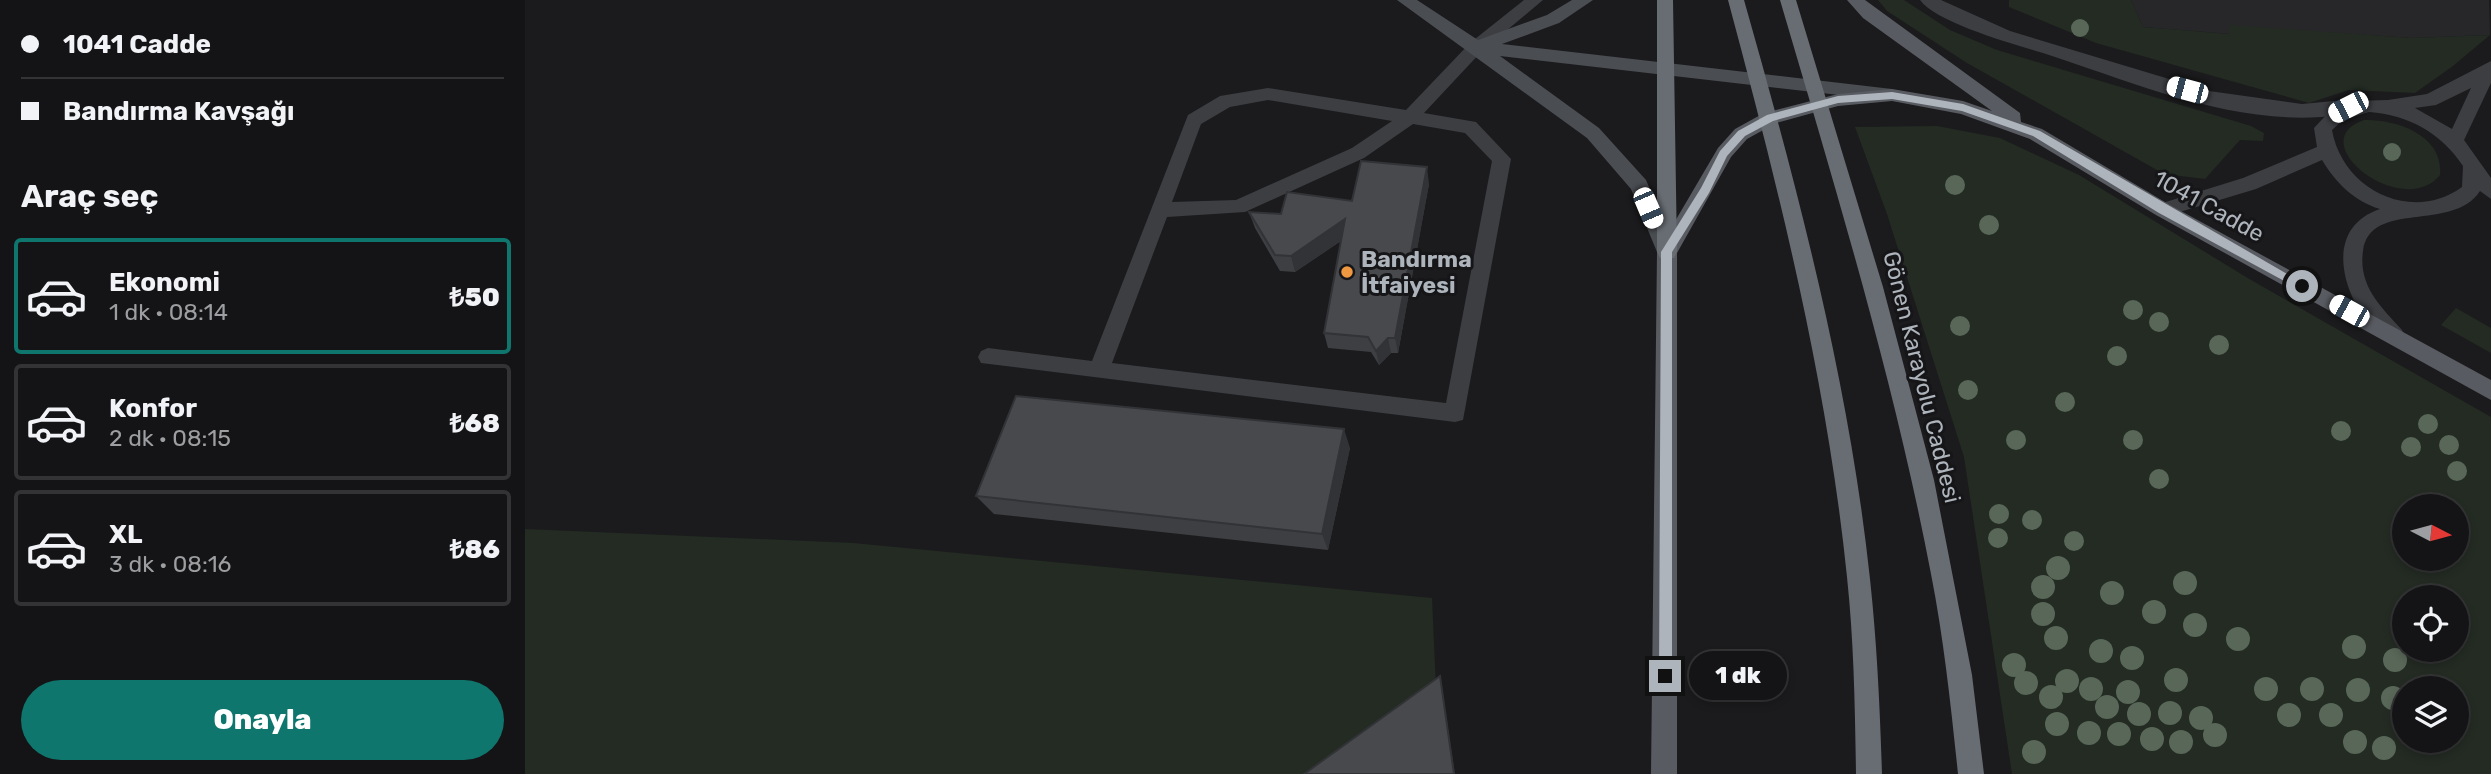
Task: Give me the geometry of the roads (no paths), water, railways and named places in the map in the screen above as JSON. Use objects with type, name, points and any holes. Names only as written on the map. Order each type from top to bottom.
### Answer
[{"type":"highway","points":[[1665,0],[1667,252]]},
{"type":"highway","points":[[1736,0],[1773,132],[1825,361],[1847,483],[1862,624],[1868,774]]},
{"type":"highway","name":"Gönen Karayolu Caddesi","points":[[1789,0],[1888,334],[1934,526],[1964,696],[1971,774]]},
{"type":"main road","points":[[1856,0],[1869,14],[2036,134]]},
{"type":"main road","name":"1041 Cadde","points":[[1667,252],[1724,153],[1741,134],[1770,118],[1804,108],[1838,100],[1892,95],[1963,108],[2036,134],[2163,210],[2491,391]]},
{"type":"main road","points":[[1664,774],[1667,252]]},
{"type":"street","points":[[1405,0],[1476,47],[1593,133],[1639,186],[1667,252]]},
{"type":"street","points":[[1160,209],[1238,208],[1358,153],[1408,119],[1476,47],[1535,0]]},
{"type":"street","points":[[1476,47],[1553,19],[1585,0]]},
{"type":"street","points":[[1928,0],[1943,10],[2009,36],[2105,68],[2187,90],[2276,109],[2303,111],[2430,100],[2490,68]]},
{"type":"street","points":[[1476,47],[1665,66],[1892,95]]},
{"type":"street","points":[[2455,141],[2490,68]]},
{"type":"street","points":[[988,357],[1455,412],[1502,159],[1470,127],[1408,119],[1268,94],[1226,101],[1194,120],[1099,370]]},
{"type":"street","points":[[2355,106],[2332,115],[2323,128],[2325,151],[2346,180],[2367,195],[2410,209],[2443,210],[2461,202],[2471,190],[2471,169]]},
{"type":"street","points":[[2378,106],[2414,115],[2437,126],[2455,141],[2471,169],[2491,192]]},
{"type":"street","points":[[2163,210],[2249,184],[2325,151]]},
{"type":"street","points":[[2395,336],[2365,302],[2351,268],[2355,239],[2364,226],[2376,218],[2410,209]]},
{"type":"place","name":"Bandırma İtfaiyesi","points":[[1347,272]]}]
